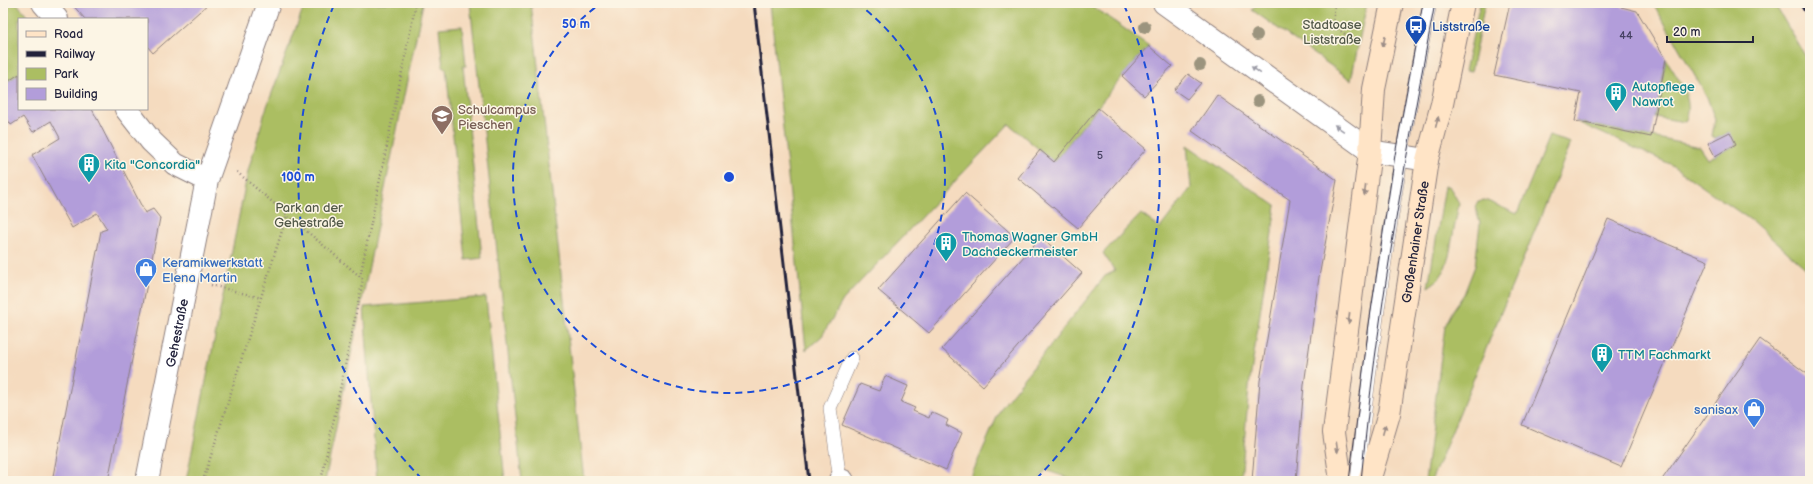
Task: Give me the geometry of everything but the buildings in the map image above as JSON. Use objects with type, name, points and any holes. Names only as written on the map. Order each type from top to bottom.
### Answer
[{"type":"main road","points":[[1341,481],[1334,432],[1370,151],[1374,89],[1392,3]]},
{"type":"main road","name":"Großenhainer Straße","points":[[1369,481],[1389,414],[1427,160],[1442,104],[1463,3]]},
{"type":"street","points":[[43,3],[56,18]]},
{"type":"street","name":"Gehestraße","points":[[147,481],[207,180],[269,3]]},
{"type":"street","points":[[1164,3],[1370,151],[1427,160]]},
{"type":"street","points":[[127,110],[151,141],[175,164],[207,180]]},
{"type":"lane","name":"Großenhainer Straße","points":[[1357,481],[1379,301],[1401,156],[1430,3]]},
{"type":"lane","points":[[841,480],[830,408],[852,358]]},
{"type":"path","points":[[360,277],[416,3]]},
{"type":"path","points":[[1335,3],[1333,25],[1358,44]]},
{"type":"path","points":[[216,154],[363,279],[322,481]]},
{"type":"path","points":[[203,481],[287,215]]},
{"type":"path","points":[[188,279],[261,298]]},
{"type":"green space","points":[[3,3],[17,3],[28,18],[18,18],[18,75],[3,85]]},
{"type":"green space","name":"Park an der Gehestraße","points":[[305,3],[423,3],[325,481],[186,481],[248,171],[265,112]]},
{"type":"green space","points":[[470,3],[531,3],[584,481],[522,481]]},
{"type":"green space","points":[[770,3],[1088,3],[1149,46],[1112,89],[1054,162],[1009,124],[843,300],[822,336],[806,350]]},
{"type":"green space","name":"Stadtoase Liststraße","points":[[1257,3],[1367,3],[1351,80],[1252,10]]},
{"type":"green space","points":[[1480,3],[1485,3],[1471,72],[1465,71]]},
{"type":"green space","points":[[1653,3],[1774,3],[1810,64],[1810,272],[1752,221],[1670,164],[1575,121],[1700,147],[1708,159],[1736,145],[1729,132],[1716,139],[1712,136],[1715,120],[1707,97]]},
{"type":"green space","points":[[462,26],[466,66],[463,66],[482,258],[466,260],[446,68],[443,68],[439,28]]},
{"type":"green space","points":[[1666,59],[1680,81],[1687,97],[1688,114],[1685,122],[1655,117]]},
{"type":"green space","points":[[1549,136],[1571,143],[1431,481],[1425,481],[1445,326],[1453,310],[1464,294],[1475,266],[1480,223],[1475,207],[1478,201],[1485,200],[1517,214]]},
{"type":"green space","points":[[1187,145],[1276,206],[1249,387],[1241,481],[1077,481],[1045,470],[1040,481],[969,481],[1001,408],[1105,276],[1115,271],[1103,253],[1141,214],[1160,228],[1191,188]]},
{"type":"green space","points":[[1445,186],[1449,186],[1459,203],[1449,256],[1444,271],[1438,280],[1428,287]]},
{"type":"green space","points":[[486,297],[505,481],[377,481],[364,307]]},
{"type":"tram line","points":[[1349,481],[1369,324],[1395,155],[1423,3]]},
{"type":"tram line","points":[[1361,481],[1367,421],[1392,241],[1435,3]]},
{"type":"railway","points":[[754,3],[809,481]]},
{"type":"railway","points":[[1800,3],[1810,20]]},
{"type":"place","name":"Liststraße","points":[[1416,46]]},
{"type":"place","name":"Autopflege Nawrot","points":[[1616,112]]},
{"type":"place","name":"Schulcampus Pieschen","points":[[442,136]]},
{"type":"place","name":"Kita \"Concordia\"","points":[[89,184]]},
{"type":"place","name":"Thomas Wagner GmbH Dachdeckermeister","points":[[946,262]]},
{"type":"place","name":"Keramikwerkstatt Elena Martin","points":[[146,288]]},
{"type":"place","name":"TTM Fachmarkt","points":[[1602,374]]},
{"type":"place","name":"sanisax","points":[[1754,428]]}]
